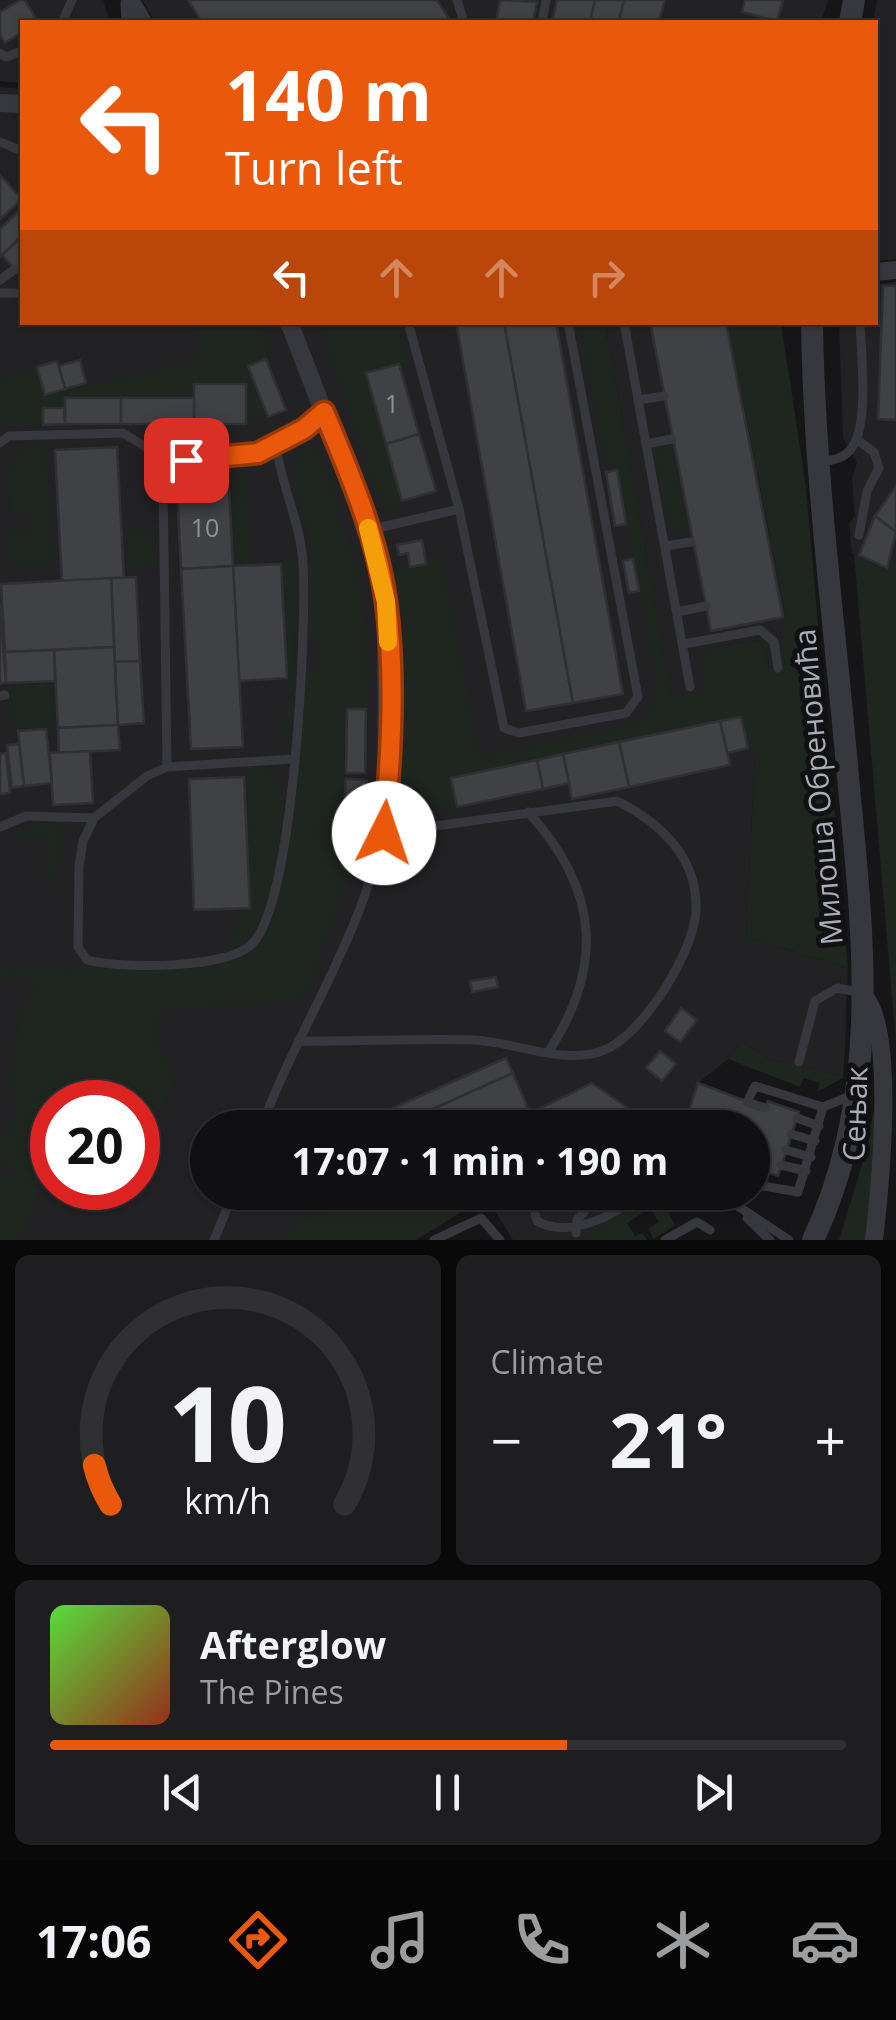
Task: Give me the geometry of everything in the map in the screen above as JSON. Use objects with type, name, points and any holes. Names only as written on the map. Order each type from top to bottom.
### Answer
[{"type":"street","points":[[289,325],[368,530],[386,602],[388,796]]},
{"type":"street","name":"Милоша Обреновића","points":[[812,325],[864,996],[858,1092],[846,1150],[812,1240]]},
{"type":"street","name":"Сењак","points":[[864,996],[880,1014],[886,1053],[884,1152],[874,1240]]},
{"type":"lane","points":[[0,280],[15,269]]},
{"type":"lane","points":[[409,325],[460,509],[504,728],[519,733],[626,713],[636,706],[638,697],[569,325]]},
{"type":"lane","points":[[625,325],[690,687]]},
{"type":"lane","points":[[821,462],[845,455],[857,440],[862,401],[860,325]]},
{"type":"lane","points":[[638,400],[664,396]]},
{"type":"lane","points":[[167,767],[160,495],[163,480],[175,465],[202,456],[246,455],[276,445],[324,412]]},
{"type":"lane","points":[[0,444],[10,436],[123,433],[175,465]]},
{"type":"lane","points":[[646,444],[672,440]]},
{"type":"lane","points":[[857,440],[874,452],[879,463],[858,535]]},
{"type":"lane","points":[[276,445],[303,564],[291,794],[270,916],[252,945],[228,958],[97,963],[80,955],[79,866],[83,841],[94,818],[147,776],[167,767],[292,760]]},
{"type":"lane","points":[[368,530],[460,509]]},
{"type":"lane","points":[[666,546],[691,542]]},
{"type":"lane","points":[[677,612],[706,606]]},
{"type":"lane","points":[[684,644],[760,630],[774,642],[778,668]]},
{"type":"lane","points":[[269,1110],[354,927],[384,833],[388,796]]},
{"type":"lane","points":[[298,1040],[476,1040],[582,1056],[606,1050],[634,1030],[662,992],[696,922],[697,887],[680,851],[647,816],[617,801],[384,833]]},
{"type":"lane","points":[[528,812],[554,840],[573,873],[584,909],[588,946],[582,984],[570,1020],[549,1051]]},
{"type":"lane","points":[[0,826],[26,816],[94,818]]},
{"type":"lane","points":[[799,1062],[819,997],[842,988],[864,996]]},
{"type":"lane","points":[[765,1108],[747,1102],[758,1085],[823,1106],[858,1092]]},
{"type":"lane","points":[[770,1188],[796,1193],[816,1141],[823,1106]]},
{"type":"lane","points":[[797,1118],[819,1126]]},
{"type":"lane","points":[[792,1134],[816,1141]]},
{"type":"lane","points":[[786,1150],[811,1157]]},
{"type":"lane","points":[[781,1165],[806,1171]]},
{"type":"lane","points":[[214,1240],[226,1210]]},
{"type":"lane","points":[[535,1210],[540,1224],[553,1232],[576,1234],[615,1210]]},
{"type":"lane","points":[[576,1234],[577,1220],[586,1210]]},
{"type":"lane","points":[[744,1210],[770,1240]]},
{"type":"lane","points":[[750,1210],[789,1240]]},
{"type":"lane","points":[[434,1240],[481,1218],[500,1240]]},
{"type":"lane","points":[[668,1240],[700,1222],[710,1230]]},
{"type":"lane","points":[[687,1226],[694,1239]]},
{"type":"shaded area","points":[[0,0],[103,0],[109,20],[20,20],[20,83],[0,81]]},
{"type":"shaded area","points":[[142,0],[828,0],[822,20],[154,20]]},
{"type":"shaded area","points":[[877,0],[896,0],[896,259],[878,261],[878,20],[873,20]]},
{"type":"shaded area","points":[[0,87],[20,89],[20,325],[601,325],[669,727],[741,717],[748,748],[755,755],[746,937],[848,968],[843,1077],[769,1059],[741,1041],[728,1059],[698,1083],[687,1110],[190,1110],[190,1210],[327,1210],[300,1221],[286,1240],[0,1240]]},
{"type":"shaded area","points":[[896,282],[896,550],[887,570],[852,553],[849,524],[855,516],[852,478],[857,463],[843,438],[839,325],[878,325],[878,284]]},
{"type":"shaded area","points":[[199,325],[262,325],[269,347],[266,359],[248,366],[268,417],[246,424],[245,384],[195,384],[194,398],[65,398],[64,408],[43,409],[43,425],[0,424],[0,379],[37,367],[46,395],[199,360]]},
{"type":"shaded area","points":[[319,325],[399,325],[408,360],[366,374],[404,510],[382,507]]},
{"type":"shaded area","points":[[580,325],[605,325],[671,695],[706,691],[700,657],[716,647],[761,640],[770,668],[785,665],[780,628],[786,617],[727,325],[781,325],[806,487],[848,968],[746,937],[755,755],[748,748],[740,717],[451,778],[457,807],[437,809],[405,798],[400,785],[403,619],[393,571],[397,568],[441,557],[479,756],[628,726],[651,704],[655,671],[616,463],[604,464]]},
{"type":"shaded area","points":[[605,325],[727,325],[786,617],[780,628],[785,665],[770,668],[761,640],[716,647],[706,691],[671,696]]},
{"type":"shaded area","points":[[46,443],[53,566],[9,567],[8,531],[29,530],[30,514],[10,514],[10,465],[21,450]]},
{"type":"shaded area","points":[[309,443],[327,470],[361,588],[369,707],[344,707],[344,804],[365,807],[350,873],[306,995],[298,1001],[163,1010],[156,1022],[161,1054],[175,1068],[165,1108],[160,1111],[160,1080],[30,1080],[30,1210],[34,1210],[19,1240],[0,1240],[0,1176],[19,1174],[0,1159],[0,1137],[10,1131],[15,1112],[10,1073],[18,1034],[17,1016],[35,987],[21,976],[0,981],[0,969],[212,968],[257,950],[275,916],[296,793],[305,674],[316,674],[318,641],[307,640],[310,536],[293,481],[299,452]]},
{"type":"shaded area","points":[[671,444],[687,530],[673,531],[668,525],[654,453]]},
{"type":"shaded area","points":[[241,479],[247,493],[251,562],[236,563],[232,485],[182,487],[191,480]]},
{"type":"shaded area","points":[[127,530],[155,530],[155,566],[129,570]]},
{"type":"shaded area","points":[[896,550],[896,1043],[854,554],[887,570]]},
{"type":"shaded area","points":[[297,559],[293,713],[287,734],[274,746],[289,705],[282,561]]},
{"type":"shaded area","points":[[52,683],[55,725],[17,730],[12,725],[6,686]]},
{"type":"shaded area","points":[[247,765],[272,771],[280,786],[282,836],[277,866],[259,920],[246,939],[231,949],[235,916],[251,910]]},
{"type":"shaded area","points":[[39,822],[56,824],[64,834],[54,880],[46,889],[40,886],[47,884],[43,836],[14,841]]},
{"type":"shaded area","points":[[847,1007],[843,1078],[817,1092],[820,1083],[804,1078],[800,1087],[728,1059],[741,1041],[769,1059],[840,1076]]},
{"type":"shaded area","points":[[880,1082],[866,1240],[839,1240],[864,1158]]},
{"type":"shaded area","points":[[327,1210],[465,1210],[416,1240],[285,1240],[300,1221]]},
{"type":"shaded area","points":[[494,1210],[630,1210],[581,1240],[513,1240]]},
{"type":"shaded area","points":[[629,1210],[647,1210],[627,1223],[635,1236],[642,1233],[647,1240],[581,1240]]},
{"type":"shaded area","points":[[651,1210],[667,1210],[675,1225],[654,1239],[648,1229],[659,1222]]},
{"type":"building","points":[[25,0],[37,20],[20,20],[20,33],[5,43],[0,34],[0,12]]},
{"type":"building","points":[[188,0],[437,0],[450,20],[201,20]]},
{"type":"building","points":[[500,0],[537,2],[533,20],[496,20]]},
{"type":"building","points":[[557,0],[595,0],[590,20],[552,20]]},
{"type":"building","points":[[595,0],[624,0],[619,20],[590,20]]},
{"type":"building","points":[[624,0],[665,0],[660,20],[619,20]]},
{"type":"building","points":[[745,0],[783,0],[777,20],[742,12]]},
{"type":"building","points":[[0,175],[20,201],[0,219]]},
{"type":"building","points":[[20,210],[20,238],[0,257],[0,229]]},
{"type":"building","points":[[20,239],[20,275],[2,255]]},
{"type":"building","points":[[883,286],[896,286],[896,420],[878,419]]},
{"type":"building","points":[[457,325],[505,325],[573,703],[526,711]]},
{"type":"building","points":[[505,325],[557,325],[623,694],[573,703]]},
{"type":"building","points":[[651,325],[727,325],[783,617],[711,631]]},
{"type":"building","points":[[266,359],[286,410],[268,417],[248,366]]},
{"type":"building","points":[[80,360],[86,383],[65,389],[59,366]]},
{"type":"building","points":[[57,361],[65,389],[45,395],[37,367]]},
{"type":"building","points":[[399,364],[419,434],[386,444],[366,373]]},
{"type":"building","points":[[194,384],[246,384],[246,424],[194,424]]},
{"type":"building","points":[[65,398],[121,398],[121,424],[65,424]]},
{"type":"building","points":[[121,398],[194,398],[194,424],[121,424]]},
{"type":"building","points":[[43,408],[64,408],[65,424],[43,425]]},
{"type":"building","points":[[419,434],[436,491],[402,501],[386,444]]},
{"type":"building","points":[[117,447],[124,578],[62,581],[55,450]]},
{"type":"building","points":[[617,470],[626,524],[615,526],[606,472]]},
{"type":"building","points":[[896,486],[896,532],[875,516]]},
{"type":"building","points":[[229,487],[233,566],[181,569],[177,489]]},
{"type":"building","points":[[875,516],[896,532],[887,568],[859,555]]},
{"type":"building","points":[[422,540],[426,564],[410,567],[408,553],[399,555],[397,545]]},
{"type":"building","points":[[633,559],[639,591],[629,593],[623,561]]},
{"type":"building","points":[[281,564],[287,678],[239,681],[233,566]]},
{"type":"building","points":[[233,566],[243,747],[191,749],[181,569]]},
{"type":"building","points":[[136,577],[140,661],[115,662],[111,578]]},
{"type":"building","points":[[111,578],[114,647],[5,652],[1,584]]},
{"type":"building","points":[[0,603],[6,683],[0,684]]},
{"type":"building","points":[[114,647],[118,725],[58,728],[54,650]]},
{"type":"building","points":[[54,650],[55,681],[6,683],[5,652]]},
{"type":"building","points":[[140,661],[144,723],[118,725],[115,662]]},
{"type":"building","points":[[347,709],[366,709],[365,773],[346,773]]},
{"type":"building","points":[[741,717],[748,748],[727,753],[720,721]]},
{"type":"building","points":[[720,721],[730,765],[629,787],[619,742]]},
{"type":"building","points":[[118,725],[120,750],[59,753],[58,728]]},
{"type":"building","points":[[46,729],[52,783],[24,786],[18,731]]},
{"type":"building","points":[[619,742],[629,787],[572,799],[563,754]]},
{"type":"building","points":[[19,744],[24,786],[12,788],[7,745]]},
{"type":"building","points":[[90,751],[93,803],[53,805],[50,753]]},
{"type":"building","points":[[6,753],[10,793],[0,794],[0,754]]},
{"type":"building","points":[[563,754],[569,783],[543,789],[537,760]]},
{"type":"building","points":[[537,760],[543,789],[457,807],[451,778]]},
{"type":"building","points":[[244,777],[250,908],[194,910],[189,779]]},
{"type":"building","points":[[346,779],[367,780],[366,804],[344,803]]},
{"type":"building","points":[[496,977],[498,987],[472,992],[470,981]]},
{"type":"building","points":[[681,1008],[697,1020],[680,1042],[665,1031]]},
{"type":"building","points":[[660,1051],[676,1064],[662,1081],[646,1068]]},
{"type":"building","points":[[506,1058],[513,1073],[431,1110],[389,1110]]},
{"type":"building","points":[[513,1073],[529,1110],[431,1110]]},
{"type":"building","points":[[592,1083],[630,1110],[536,1110]]},
{"type":"building","points":[[698,1083],[765,1108],[768,1101],[799,1112],[778,1176],[770,1173],[770,1110],[689,1110]]},
{"type":"slow traffic","points":[[368,528],[386,602],[388,642]]},
{"type":"route","points":[[186,460],[258,453],[304,429],[324,412],[374,546],[386,602],[390,684],[384,833]]}]
